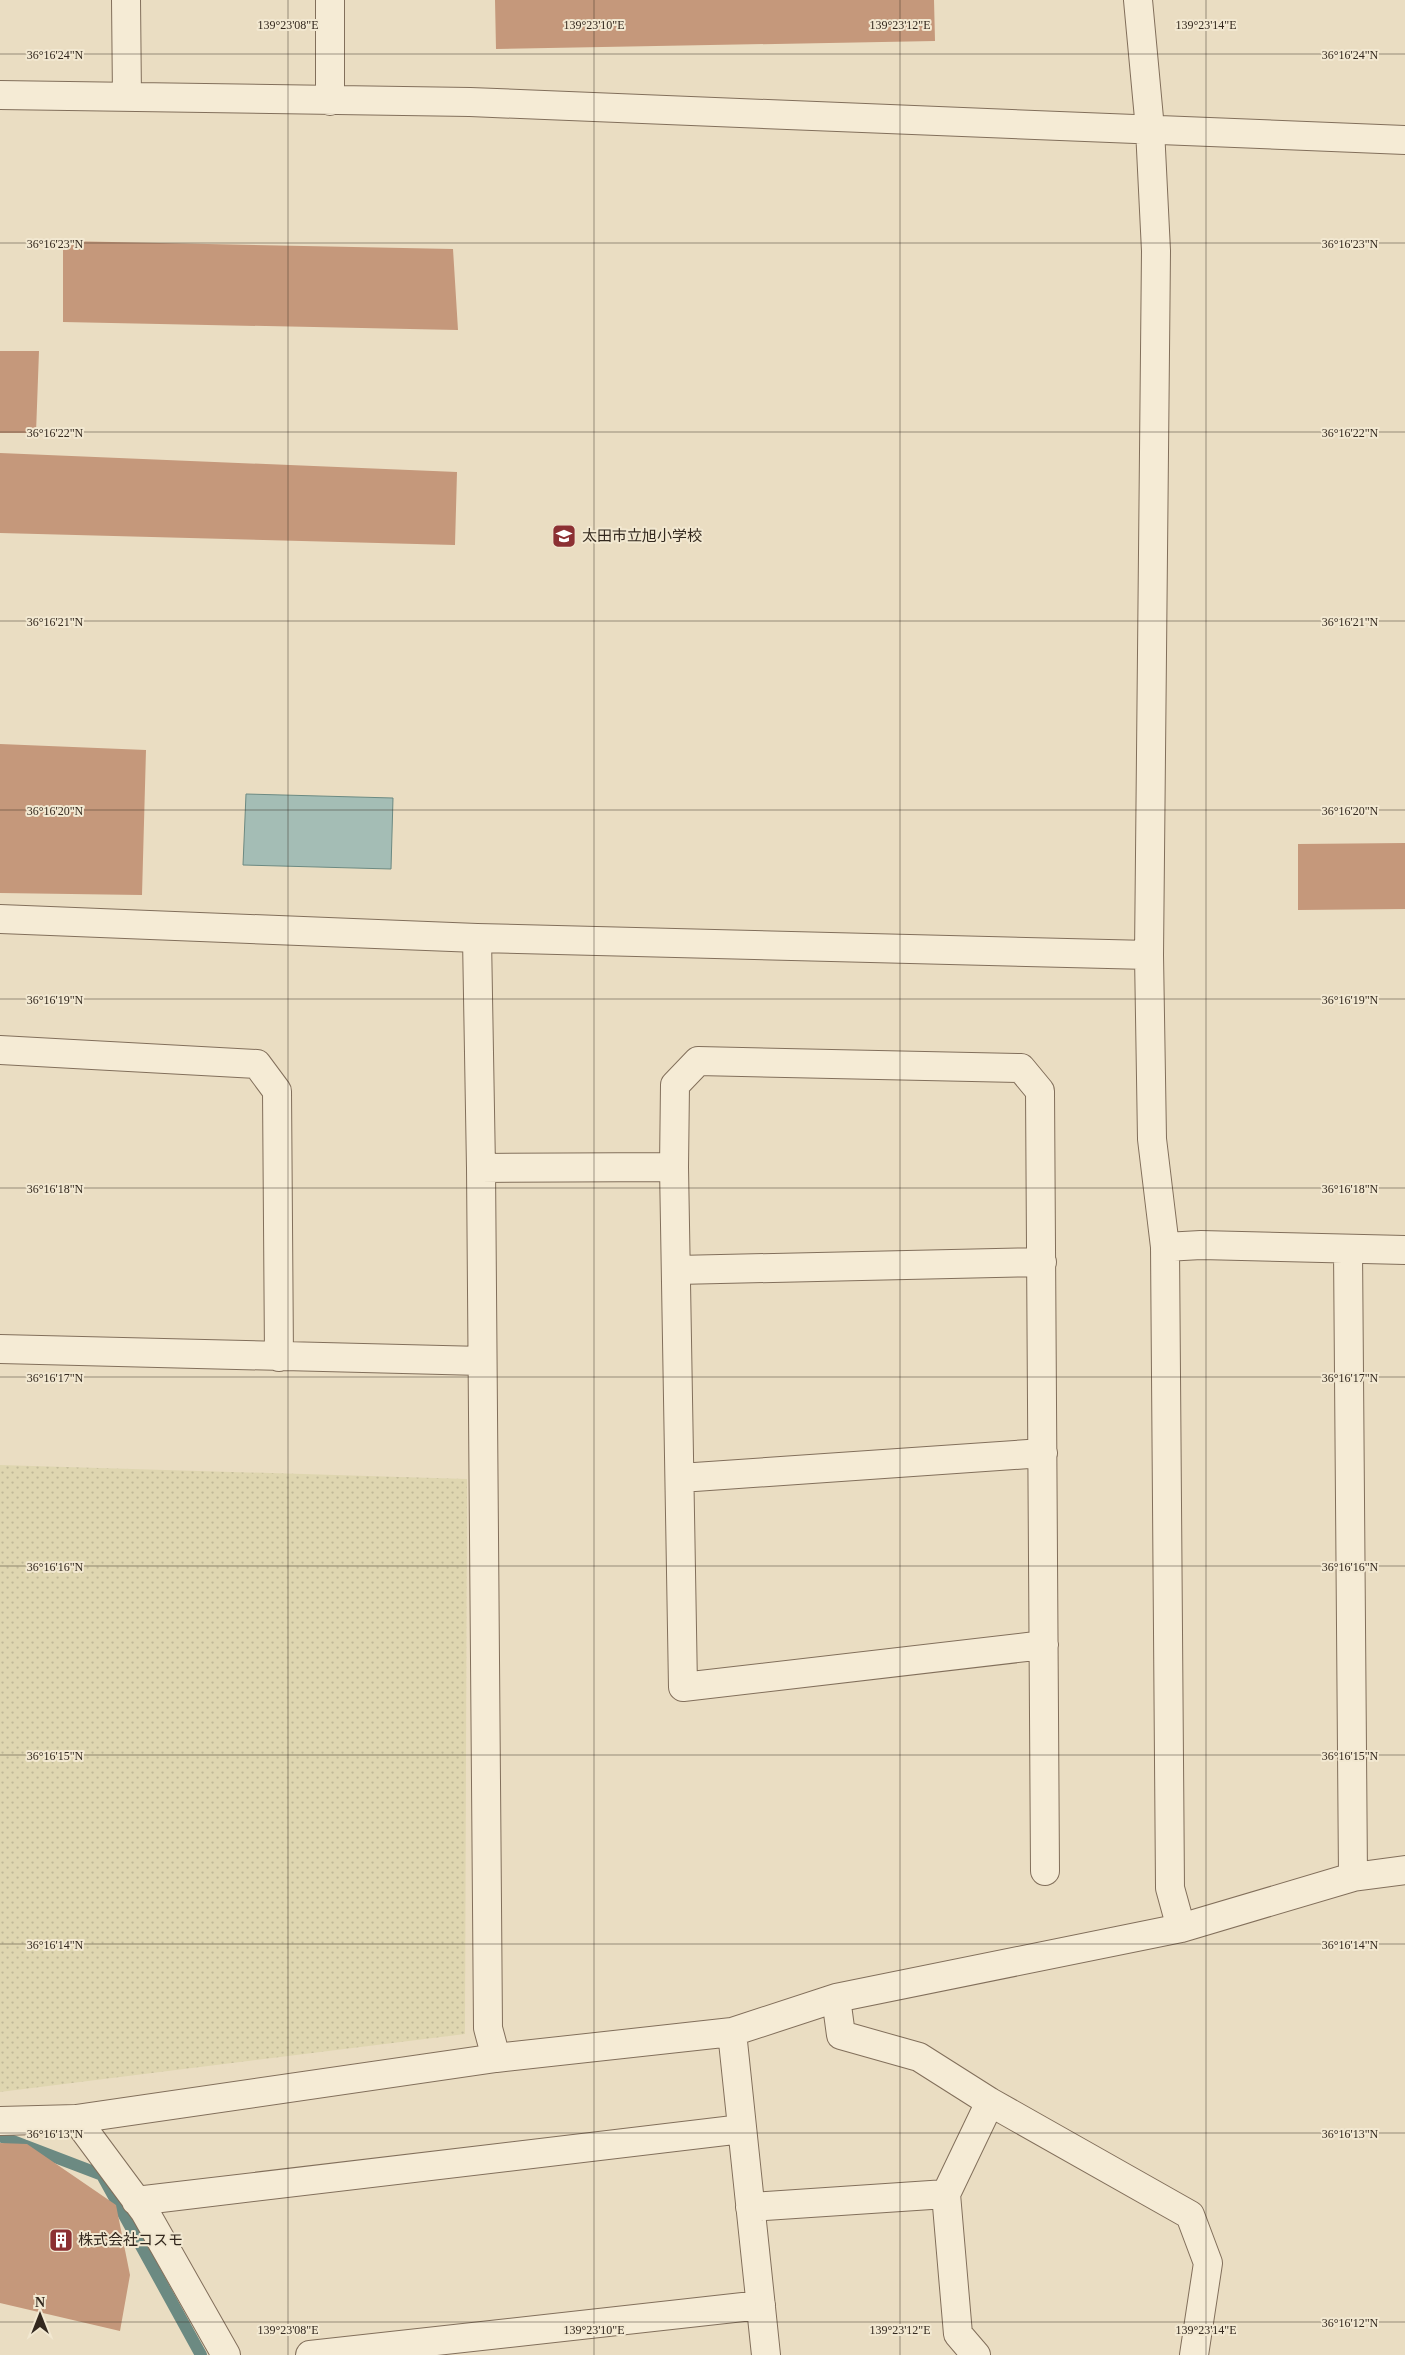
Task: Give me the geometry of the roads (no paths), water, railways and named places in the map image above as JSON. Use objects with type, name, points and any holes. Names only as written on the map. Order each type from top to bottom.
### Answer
[{"type":"street","points":[[126,0],[127,97]]},
{"type":"street","points":[[330,0],[330,101]]},
{"type":"street","points":[[1138,0],[1150,129],[1156,251],[1149,955],[1152,1139],[1166,1247],[1170,1888],[1182,1928]]},
{"type":"street","points":[[0,96],[470,102],[1405,140]]},
{"type":"street","points":[[0,919],[477,938],[1149,955]]},
{"type":"street","points":[[477,938],[481,1168],[488,2028],[496,2058]]},
{"type":"street","points":[[0,1050],[257,1064],[277,1091],[279,1357]]},
{"type":"street","points":[[1044,1645],[683,1688],[674,1167],[675,1085],[698,1061],[1021,1068],[1040,1092],[1042,1262],[1044,1645],[1045,1871]]},
{"type":"street","points":[[481,1168],[674,1167]]},
{"type":"street","points":[[1166,1247],[1201,1245],[1405,1250]]},
{"type":"street","points":[[1348,1249],[1353,1877]]},
{"type":"street","points":[[677,1270],[1042,1262]]},
{"type":"street","points":[[0,1349],[482,1361]]},
{"type":"street","points":[[680,1478],[1043,1453]]},
{"type":"street","points":[[0,2121],[76,2119],[496,2058],[732,2032],[836,1998],[1182,1928],[1353,1877],[1405,1870]]},
{"type":"street","points":[[836,1998],[841,2035],[919,2057],[990,2102],[1190,2216],[1208,2263],[1194,2355]]},
{"type":"street","points":[[732,2032],[766,2355]]},
{"type":"street","points":[[976,2355],[957,2344],[946,2194],[990,2102]]},
{"type":"street","points":[[76,2119],[136,2201],[226,2355]]},
{"type":"street","points":[[136,2201],[742,2129]]},
{"type":"street","points":[[750,2207],[946,2194]]},
{"type":"street","points":[[310,2355],[761,2305]]},
{"type":"water","points":[[246,794],[393,798],[391,869],[243,865]]},
{"type":"waterway","points":[[0,2136],[102,2175],[201,2355]]},
{"type":"place","name":"太田市立旭小学校","points":[[564,536]]},
{"type":"place","name":"株式会社コスモ","points":[[61,2240]]}]
